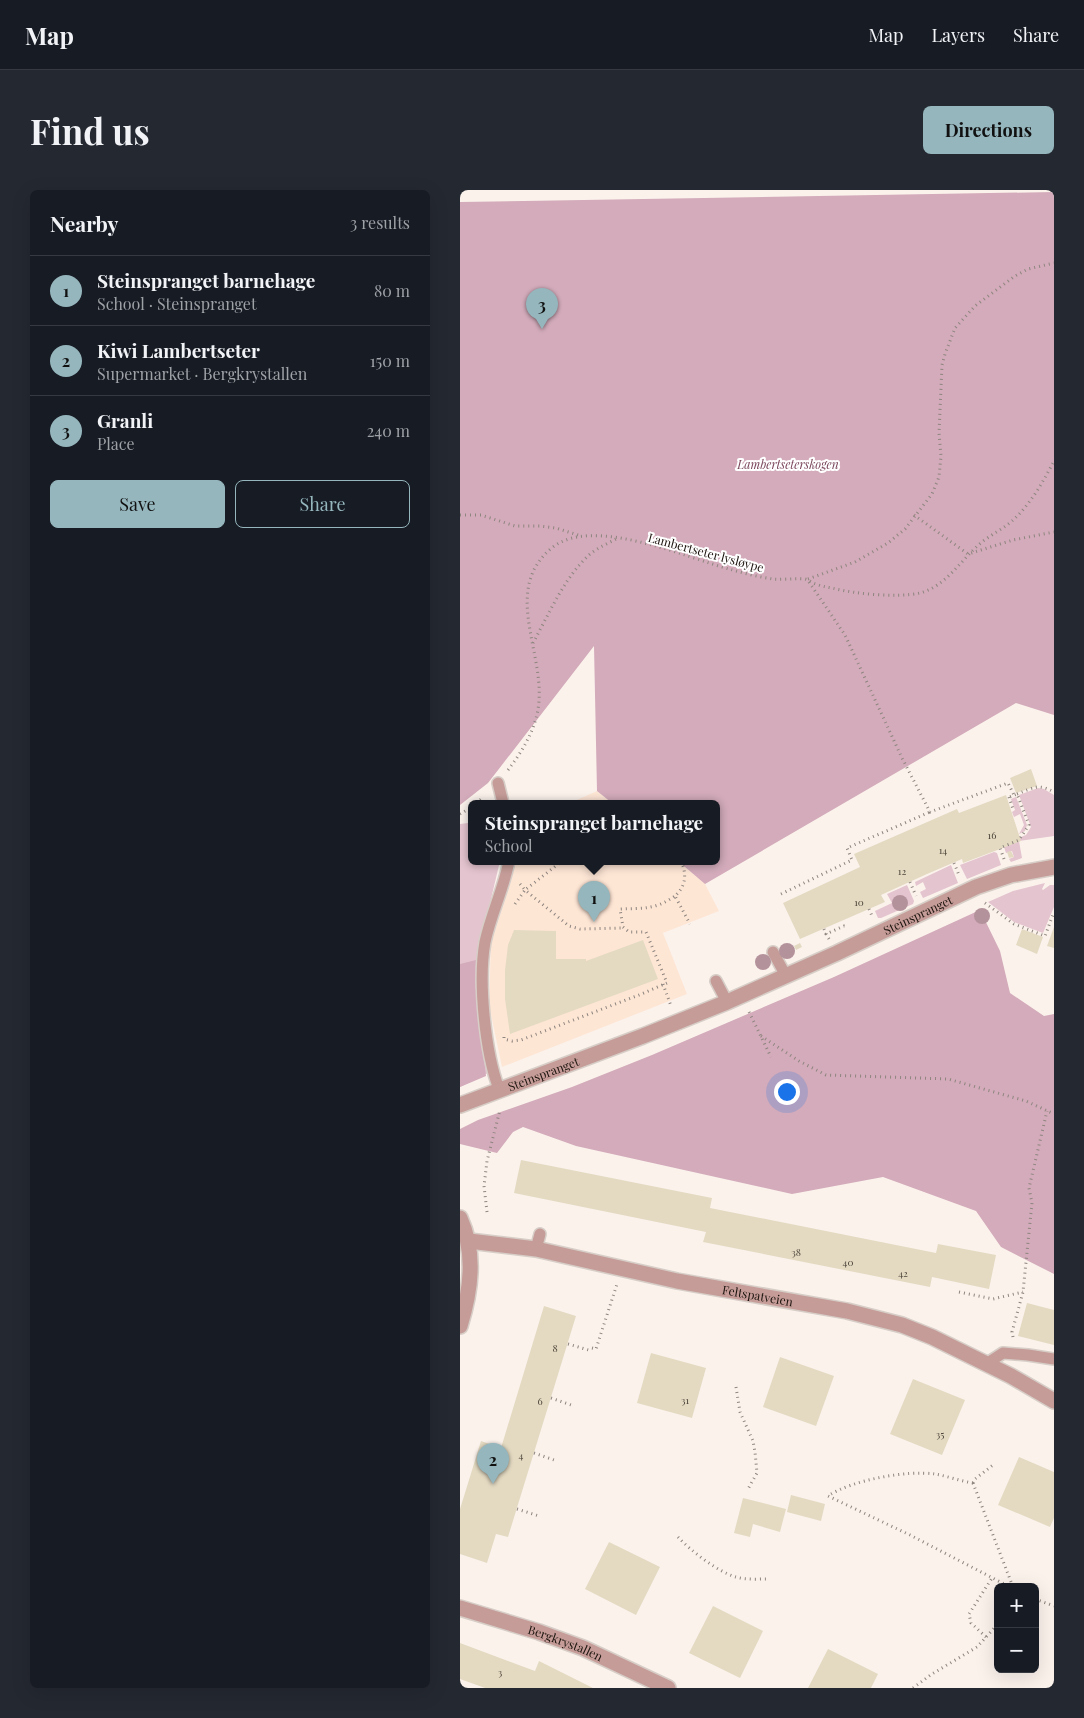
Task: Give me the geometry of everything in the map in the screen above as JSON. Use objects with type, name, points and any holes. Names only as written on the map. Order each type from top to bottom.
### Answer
[{"type":"street","name":"Steinspranget","points":[[460,1105],[500,1096],[727,1002],[976,888],[1011,875],[1054,866]]},
{"type":"street","points":[[460,1218],[469,1241],[465,1280],[467,1305],[460,1326]]},
{"type":"street","name":"Feltspatveien","points":[[469,1241],[536,1249],[677,1281],[847,1311],[902,1325],[932,1337],[1054,1401]]},
{"type":"street","name":"Bergkrystallen","points":[[460,1608],[562,1640],[668,1688]]},
{"type":"lane","points":[[498,783],[503,800]]},
{"type":"lane","name":"Steinspranget","points":[[500,1096],[489,1050],[484,1006],[483,972],[485,942],[508,865]]},
{"type":"lane","points":[[774,952],[786,976]]},
{"type":"lane","points":[[716,981],[727,1002]]},
{"type":"lane","points":[[536,1249],[540,1234]]},
{"type":"lane","points":[[986,1364],[1003,1353],[1054,1359]]},
{"type":"path","points":[[930,812],[902,758],[845,636],[807,579],[855,562],[888,543],[905,529],[932,494],[939,477],[941,456],[938,433],[942,365],[955,328],[975,306],[1016,276],[1028,269],[1054,263]]},
{"type":"path","name":"Lambertseter lysløype","points":[[498,783],[525,745],[537,717],[539,685],[527,599],[528,583],[538,562],[554,546],[567,539],[594,535],[616,538],[680,553],[728,569],[764,577],[807,579],[815,584],[843,591],[877,594],[920,593],[934,588],[984,540],[1006,526],[1021,512],[1054,461]]},
{"type":"path","points":[[460,515],[481,515],[515,526],[533,525],[556,528],[582,536]]},
{"type":"path","points":[[914,515],[968,554],[1013,540],[1054,532]]},
{"type":"path","points":[[532,644],[556,600],[581,563],[591,554],[616,538]]},
{"type":"path","points":[[781,894],[852,860],[847,848],[930,812],[1008,783],[1028,822],[1028,827],[1019,840],[1000,848]]},
{"type":"path","points":[[1011,810],[1008,797],[1038,786],[1045,787],[1054,792]]},
{"type":"path","points":[[509,865],[525,890],[569,926],[580,929],[624,928]]},
{"type":"path","points":[[512,912],[525,890],[557,865]]},
{"type":"path","points":[[502,1031],[504,1039],[512,1041],[521,1040],[667,983],[646,932],[629,932],[624,928],[620,909],[655,907],[675,896],[684,886],[686,877],[683,865]]},
{"type":"path","points":[[675,896],[690,924]]},
{"type":"path","points":[[985,902],[1014,924],[1045,936],[1054,912]]},
{"type":"path","points":[[824,929],[826,934]]},
{"type":"path","points":[[663,984],[672,1009]]},
{"type":"path","points":[[750,1014],[771,1057]]},
{"type":"path","points":[[761,1036],[798,1061],[826,1075],[948,1080],[1026,1100],[1054,1114]]},
{"type":"path","points":[[487,1212],[484,1186],[500,1096]]},
{"type":"path","points":[[1018,1355],[1012,1332],[1024,1292],[1032,1203],[1029,1188],[1047,1111]]},
{"type":"path","points":[[568,1344],[596,1349],[616,1286]]},
{"type":"path","points":[[959,1292],[993,1299],[1024,1292]]},
{"type":"path","points":[[736,1387],[740,1412],[753,1441],[755,1452],[757,1473],[748,1489]]},
{"type":"path","points":[[551,1398],[574,1406]]},
{"type":"path","points":[[534,1453],[557,1460]]},
{"type":"path","points":[[973,1483],[975,1479],[992,1466]]},
{"type":"path","points":[[973,1483],[916,1473],[870,1480],[828,1496],[910,1535],[1003,1583]]},
{"type":"path","points":[[973,1483],[992,1530],[1010,1583]]},
{"type":"path","points":[[517,1508],[539,1516]]},
{"type":"path","points":[[678,1537],[688,1547],[730,1574],[741,1578],[768,1579]]},
{"type":"path","points":[[986,1637],[971,1623],[969,1614],[992,1578]]},
{"type":"path","points":[[1039,1600],[1054,1606]]},
{"type":"path","points":[[913,1688],[932,1674],[977,1647],[994,1628]]},
{"type":"shaded area","points":[[1038,788],[1054,795],[1054,836],[1019,841],[1022,858],[1011,862],[1009,859],[1014,857],[1012,851],[1006,853],[1003,844],[1026,835],[1031,827],[1019,795]]},
{"type":"shaded area","points":[[597,791],[608,800],[577,800]]},
{"type":"shaded area","points":[[1016,797],[1027,825],[1025,831],[1019,834],[1024,825],[1020,814],[1014,817],[1012,812],[1015,810],[1011,799]]},
{"type":"shaded area","points":[[468,823],[468,865],[499,865],[486,920],[485,1052],[488,1073],[460,1087],[460,824]]},
{"type":"shaded area","points":[[994,852],[997,853],[1001,865],[967,879],[960,865]]},
{"type":"shaded area","points":[[514,865],[683,865],[705,884],[719,911],[663,933],[687,994],[502,1067],[489,1005],[491,943],[512,878]]},
{"type":"shaded area","points":[[951,865],[958,883],[923,898],[920,892],[926,889],[923,882],[916,886],[915,882]]},
{"type":"shaded area","points":[[1045,883],[1043,890],[1050,885],[1054,885],[1054,907],[1043,933],[1014,922],[988,902],[1013,891]]},
{"type":"shaded area","points":[[907,885],[914,901],[913,904],[878,918],[875,911],[892,903],[887,894]]},
{"type":"green space","name":"Lambertseterskogen","points":[[1054,192],[1054,715],[1016,703],[705,884],[683,865],[720,865],[720,800],[608,800],[597,791],[594,646],[488,783],[460,805],[460,202]]},
{"type":"green space","points":[[980,910],[1000,951],[1010,993],[1044,1016],[1054,1014],[1054,1274],[1001,1247],[976,1211],[883,1177],[792,1194],[576,1146],[523,1127],[513,1132],[497,1153],[460,1144],[460,1129],[478,1120],[572,1087],[652,1055],[834,977]]},
{"type":"green space","points":[[476,960],[475,982],[486,1076],[460,1087],[460,964]]},
{"type":"building","points":[[1031,769],[1037,786],[1016,793],[1010,778]]},
{"type":"building","points":[[1006,795],[1021,841],[963,863],[962,859],[927,874],[881,895],[885,902],[800,939],[783,903],[860,867],[854,854],[957,809],[959,813]]},
{"type":"building","points":[[1011,851],[1014,857],[1009,858],[1007,852]]},
{"type":"building","points":[[1054,927],[1054,948],[1047,946]]},
{"type":"building","points":[[1022,929],[1043,937],[1037,954],[1016,945]]},
{"type":"building","points":[[514,930],[556,931],[556,959],[586,959],[586,961],[643,940],[658,979],[510,1034],[505,999],[505,970],[508,945]]},
{"type":"building","points":[[800,943],[802,947],[796,950],[794,946]]},
{"type":"building","points":[[521,1160],[712,1198],[710,1208],[936,1253],[938,1244],[996,1255],[989,1289],[932,1277],[930,1287],[703,1242],[706,1232],[514,1193]]},
{"type":"building","points":[[1027,1303],[1054,1310],[1054,1345],[1018,1336]]},
{"type":"building","points":[[544,1306],[576,1316],[508,1537],[496,1534],[487,1563],[460,1554],[460,1509],[481,1441],[501,1448]]},
{"type":"building","points":[[651,1353],[706,1368],[692,1418],[637,1403]]},
{"type":"building","points":[[780,1357],[834,1376],[816,1426],[763,1407]]},
{"type":"building","points":[[913,1379],[965,1400],[942,1455],[890,1434]]},
{"type":"building","points":[[1019,1457],[1054,1472],[1054,1518],[1050,1527],[998,1505]]},
{"type":"building","points":[[791,1495],[825,1504],[821,1521],[787,1512]]},
{"type":"building","points":[[743,1498],[786,1509],[780,1532],[753,1524],[750,1537],[734,1533]]},
{"type":"building","points":[[609,1542],[660,1567],[636,1615],[585,1589]]},
{"type":"building","points":[[713,1606],[763,1631],[740,1678],[689,1653]]},
{"type":"building","points":[[460,1643],[535,1671],[539,1661],[593,1688],[485,1688],[460,1679]]},
{"type":"building","points":[[828,1649],[878,1674],[871,1688],[808,1688]]},
{"type":"place","name":"Granli","points":[[542,329]]},
{"type":"place","name":"Steinspranget barnehage","points":[[594,922]]},
{"type":"place","name":"Kiwi Lambertseter","points":[[493,1484]]}]
